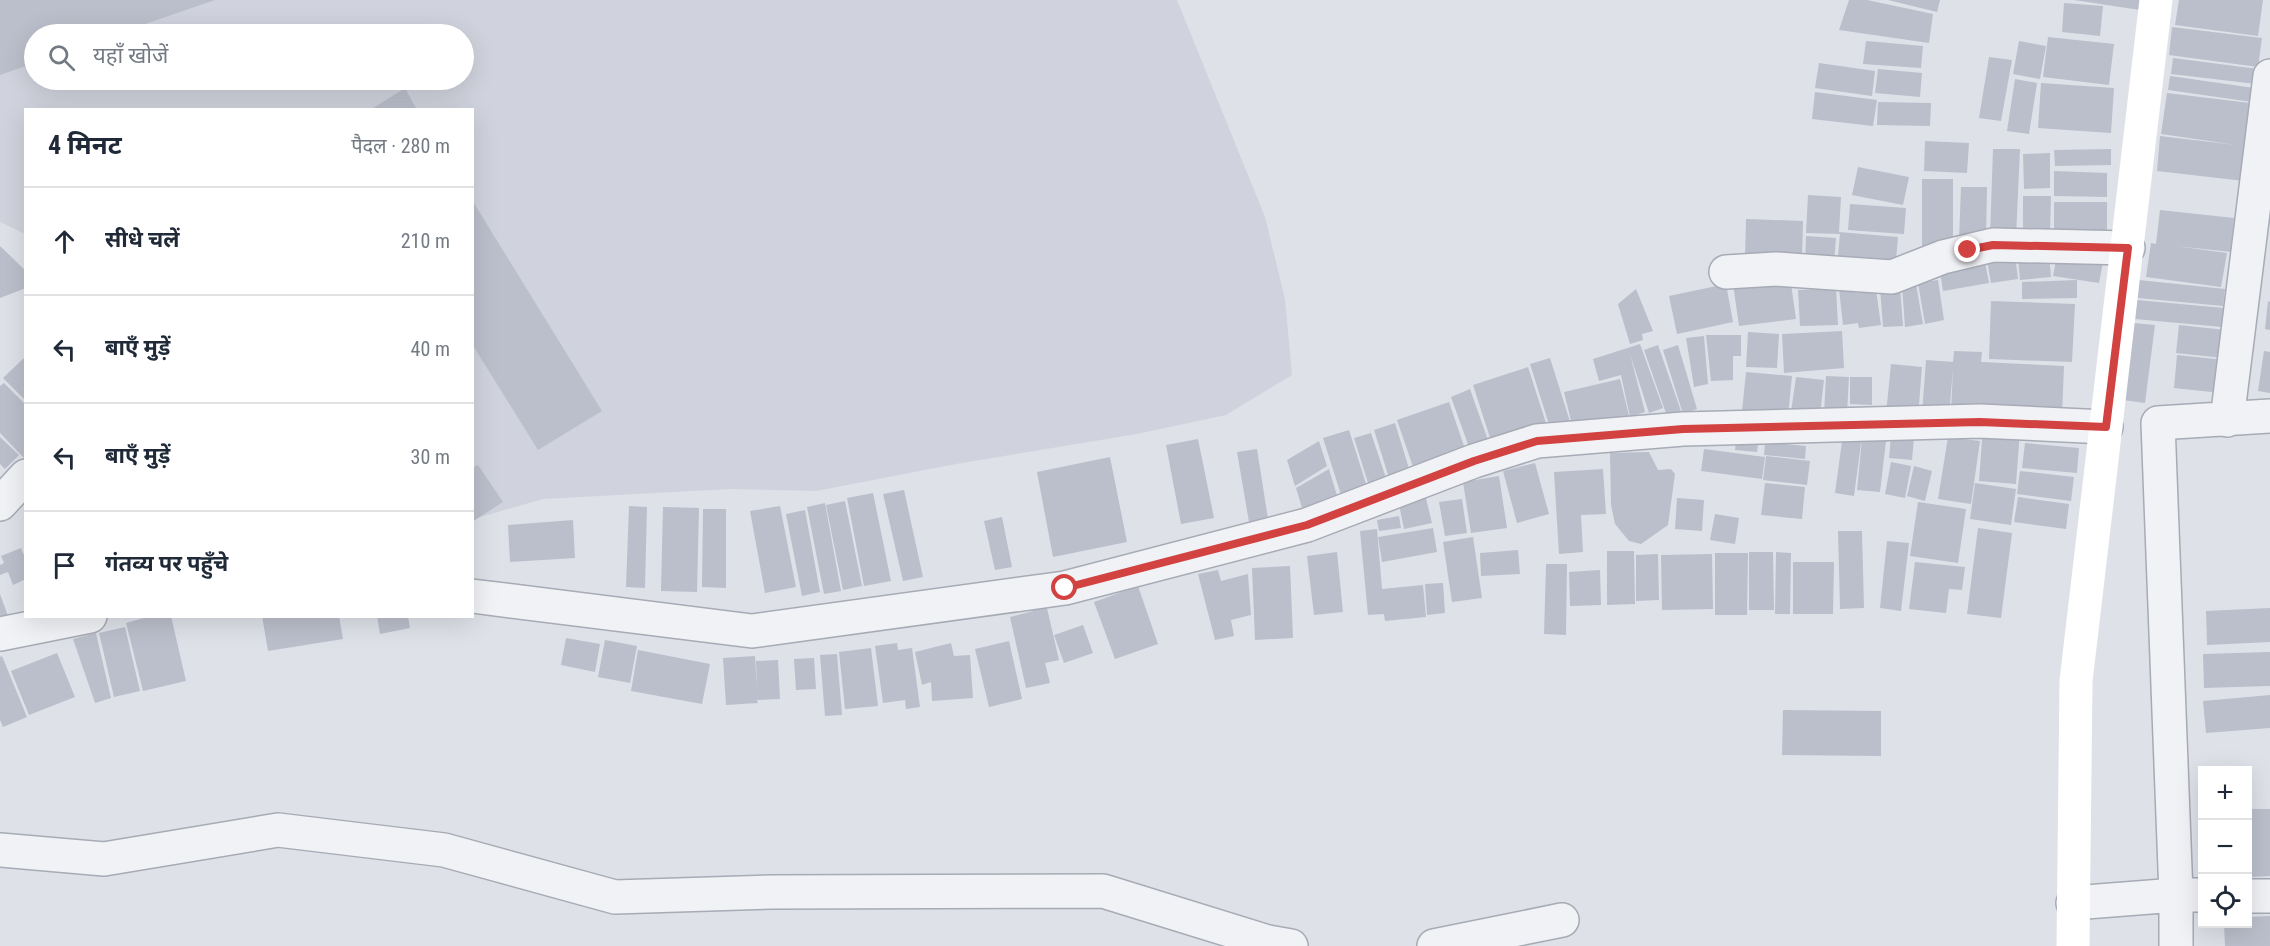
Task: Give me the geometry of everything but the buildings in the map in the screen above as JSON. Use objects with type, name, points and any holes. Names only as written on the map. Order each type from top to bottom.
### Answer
[{"type":"street","points":[[2073,946],[2076,681],[2156,0]]},
{"type":"street","points":[[2227,420],[2270,76]]},
{"type":"street","points":[[1726,272],[1776,269],[1892,278],[1943,257],[1993,245],[2128,248]]},
{"type":"street","points":[[2176,946],[2189,895],[2158,423],[2270,416]]},
{"type":"street","points":[[474,596],[752,631],[1065,588],[1307,525],[1474,461],[1537,441],[1683,429],[1908,423],[1980,422],[2106,427]]},
{"type":"street","points":[[0,504],[24,478]]},
{"type":"street","points":[[0,634],[80,618]]},
{"type":"street","points":[[0,850],[104,859],[278,830],[444,850],[615,897],[771,892],[1103,891],[1268,942],[1291,946]]},
{"type":"street","points":[[2073,903],[2189,895]]},
{"type":"street","points":[[2252,896],[2270,896]]},
{"type":"street","points":[[1434,946],[1562,920]]},
{"type":"shaded area","points":[[0,0],[1177,0],[1265,217],[1285,299],[1292,375],[1226,415],[1137,434],[956,464],[816,491],[731,489],[543,499],[474,519],[474,108],[24,108],[24,234],[0,222]]},
{"type":"route","points":[[1065,588],[1307,525],[1474,461],[1537,441],[1683,429],[1980,422],[2106,427],[2128,248],[1993,245],[1968,250]]}]
